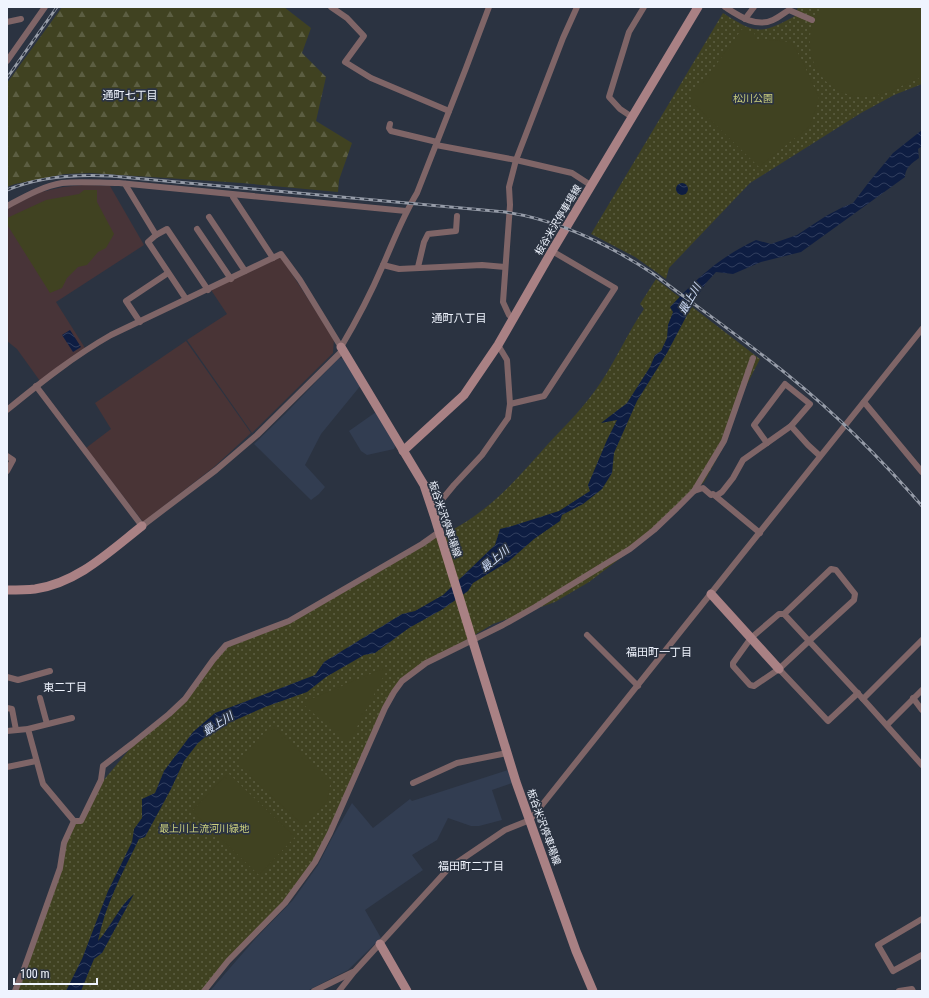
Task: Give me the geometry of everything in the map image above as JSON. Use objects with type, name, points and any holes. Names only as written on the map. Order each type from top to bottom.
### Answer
[{"type":"main road","name":"板谷米沢停車場線","points":[[593,991],[576,951],[516,782],[424,485],[403,451],[464,395],[498,345],[552,251],[698,7]]},
{"type":"main road","points":[[342,348],[403,451]]},
{"type":"main road","points":[[7,590],[38,588],[52,585],[72,577],[96,562],[142,526]]},
{"type":"main road","points":[[711,594],[779,669]]},
{"type":"main road","points":[[380,944],[407,991]]},
{"type":"street","points":[[7,61],[45,7]]},
{"type":"street","points":[[331,7],[347,18],[364,36],[345,62],[371,78],[449,111]]},
{"type":"street","points":[[36,386],[142,526],[216,470],[252,440],[342,348],[383,265],[406,211],[417,193],[489,7]]},
{"type":"street","points":[[514,319],[509,315],[503,302],[510,206],[509,187],[516,160],[563,38],[577,7]]},
{"type":"street","points":[[632,117],[620,109],[609,97],[629,32],[644,7]]},
{"type":"street","points":[[725,7],[745,19],[761,23],[772,21],[789,10],[812,20]]},
{"type":"street","points":[[745,19],[754,7]]},
{"type":"street","points":[[7,22],[21,19]]},
{"type":"street","points":[[390,124],[389,128],[391,131],[436,144],[572,173],[592,186]]},
{"type":"street","points":[[7,206],[39,190],[61,184],[83,182],[125,184],[406,211]]},
{"type":"street","points":[[125,184],[156,235]]},
{"type":"street","points":[[233,197],[273,258]]},
{"type":"street","points":[[418,267],[424,242],[428,234],[456,232],[457,216]]},
{"type":"street","points":[[208,217],[245,271]]},
{"type":"street","points":[[186,299],[148,242],[156,235],[167,229],[208,290]]},
{"type":"street","points":[[197,229],[231,279]]},
{"type":"street","points":[[510,404],[544,396],[615,288],[552,251]]},
{"type":"street","points":[[7,410],[36,386],[86,349],[281,254],[300,280],[342,348]]},
{"type":"street","points":[[383,265],[399,269],[482,265],[505,267]]},
{"type":"street","points":[[140,322],[126,301],[168,273]]},
{"type":"street","points":[[339,991],[354,972],[449,868],[505,830],[530,820],[922,329]]},
{"type":"street","points":[[434,515],[435,508],[482,455],[508,418],[510,404],[507,360],[498,345]]},
{"type":"street","points":[[204,991],[228,961],[285,903],[315,862],[330,833],[371,737],[394,692],[402,682],[426,663],[472,637],[535,607],[630,549],[654,530],[694,491],[724,441],[753,358]]},
{"type":"street","points":[[716,496],[722,492],[733,478],[743,460],[767,443],[791,426],[810,404],[785,384],[754,425],[767,443]]},
{"type":"street","points":[[864,402],[922,472]]},
{"type":"street","points":[[791,426],[820,456]]},
{"type":"street","points":[[7,456],[13,460],[7,471]]},
{"type":"street","points":[[694,491],[703,488],[711,495],[713,494],[760,533]]},
{"type":"street","points":[[74,821],[81,821],[101,780],[103,766],[157,724],[185,699],[212,660],[226,645],[289,621],[440,535]]},
{"type":"street","points":[[831,569],[836,570],[855,594],[854,600],[779,669],[754,686],[750,685],[733,666],[733,663],[751,638],[779,614],[784,614],[831,569]]},
{"type":"street","points":[[784,614],[921,762]]},
{"type":"street","points":[[587,635],[638,686]]},
{"type":"street","points":[[864,699],[922,640]]},
{"type":"street","points":[[779,669],[828,720],[858,693]]},
{"type":"street","points":[[7,677],[18,680],[50,670]]},
{"type":"street","points":[[887,725],[922,690]]},
{"type":"street","points":[[40,698],[47,724]]},
{"type":"street","points":[[913,698],[922,710]]},
{"type":"street","points":[[7,708],[12,709],[16,730]]},
{"type":"street","points":[[7,731],[28,729],[72,718]]},
{"type":"street","points":[[28,729],[43,784],[74,821]]},
{"type":"street","points":[[413,783],[457,763],[507,753]]},
{"type":"street","points":[[7,767],[36,761]]},
{"type":"street","points":[[15,991],[60,868],[64,843],[74,821]]},
{"type":"street","points":[[922,919],[878,945],[893,971],[922,955]]},
{"type":"street","points":[[314,991],[354,972]]},
{"type":"street","points":[[899,991],[912,989],[913,991]]},
{"type":"shaded area","points":[[84,185],[110,186],[144,245],[56,302],[85,348],[40,381],[17,349],[7,341],[7,208],[41,192],[63,187]]},
{"type":"shaded area","points":[[281,257],[334,339],[333,353],[252,433],[187,340],[227,314],[211,290]]},
{"type":"shaded area","points":[[186,341],[251,433],[214,467],[143,522],[86,448],[111,429],[95,403]]},
{"type":"shaded area","points":[[339,358],[346,359],[361,385],[321,434],[305,465],[325,487],[311,500],[254,444]]},
{"type":"shaded area","points":[[376,412],[396,444],[394,449],[367,455],[361,451],[349,431]]},
{"type":"shaded area","points":[[508,770],[512,783],[492,790],[502,820],[479,826],[471,826],[448,818],[437,840],[412,855],[423,870],[365,910],[381,938],[348,970],[307,991],[210,991],[256,938],[293,900],[318,865],[352,803],[373,828],[410,799],[412,801]]},
{"type":"green space","points":[[62,7],[284,7],[311,28],[302,53],[326,77],[316,121],[352,143],[339,180],[338,192],[242,183],[90,173],[65,174],[7,187],[7,83]]},
{"type":"green space","name":"松川公園","points":[[798,7],[922,7],[922,84],[894,95],[861,113],[750,183],[669,268],[666,279],[635,257],[591,234],[723,13],[743,25],[758,30],[774,26],[795,16]]},
{"type":"green space","points":[[822,7],[922,7],[922,77],[886,93],[864,97],[848,94],[834,88],[823,78],[815,65],[811,51],[810,36],[814,21]]},
{"type":"green space","points":[[742,29],[754,32],[756,39],[791,42],[801,58],[819,98],[810,126],[759,167],[692,102],[690,96],[702,84]]},
{"type":"green space","points":[[84,190],[97,190],[97,202],[114,234],[106,248],[98,252],[87,265],[78,267],[67,278],[62,288],[50,293],[8,226],[7,218],[46,200],[79,194]]},
{"type":"green space","name":"最上川上流河川緑地","points":[[656,279],[760,359],[744,390],[726,442],[704,482],[655,532],[589,582],[555,602],[493,624],[401,679],[322,846],[307,870],[283,902],[202,991],[16,991],[67,841],[75,823],[82,822],[102,782],[134,744],[171,716],[226,648],[289,622],[435,538],[453,530],[469,520],[497,498],[569,422],[595,390],[607,373],[644,309],[640,304]]},
{"type":"green space","points":[[389,666],[348,744],[303,704],[304,702]]},
{"type":"green space","points":[[272,725],[331,780],[327,801],[304,826],[236,763]]},
{"type":"green space","points":[[228,773],[295,837],[259,875],[192,811]]},
{"type":"water","name":"最上川","points":[[922,130],[922,146],[918,149],[919,158],[908,168],[905,177],[801,252],[761,262],[733,274],[716,272],[706,283],[696,298],[667,353],[637,401],[614,453],[612,473],[602,489],[583,504],[562,515],[560,521],[534,539],[509,561],[473,583],[468,591],[443,609],[409,628],[375,653],[364,655],[326,677],[307,692],[265,707],[215,729],[198,743],[184,761],[171,789],[145,837],[139,839],[110,902],[98,941],[123,905],[134,894],[102,953],[94,959],[81,991],[66,991],[82,959],[108,891],[132,842],[134,829],[142,818],[142,799],[155,793],[164,771],[193,732],[215,713],[315,675],[324,662],[402,614],[415,611],[443,595],[495,545],[500,529],[559,511],[590,491],[588,485],[617,420],[601,423],[627,403],[650,367],[655,355],[661,351],[667,338],[668,325],[673,312],[670,307],[710,269],[743,247],[756,240],[771,244],[797,235],[826,216],[853,203],[893,153]]},
{"type":"water","points":[[680,183],[684,183],[688,189],[684,195],[680,195],[676,191],[676,187]]},
{"type":"water","points":[[70,330],[81,347],[73,352],[62,335]]},
{"type":"railway","points":[[7,78],[57,7]]},
{"type":"railway","points":[[7,190],[20,185],[58,177],[85,175],[111,176],[505,212],[545,221],[584,235],[638,264],[740,338],[807,391],[841,422],[875,454],[922,506]]},
{"type":"district","name":"通町七丁目","points":[[130,95]]},
{"type":"district","name":"通町八丁目","points":[[459,318]]},
{"type":"district","name":"福田町一丁目","points":[[659,652]]},
{"type":"district","name":"東二丁目","points":[[65,687]]},
{"type":"district","name":"福田町二丁目","points":[[471,866]]}]
